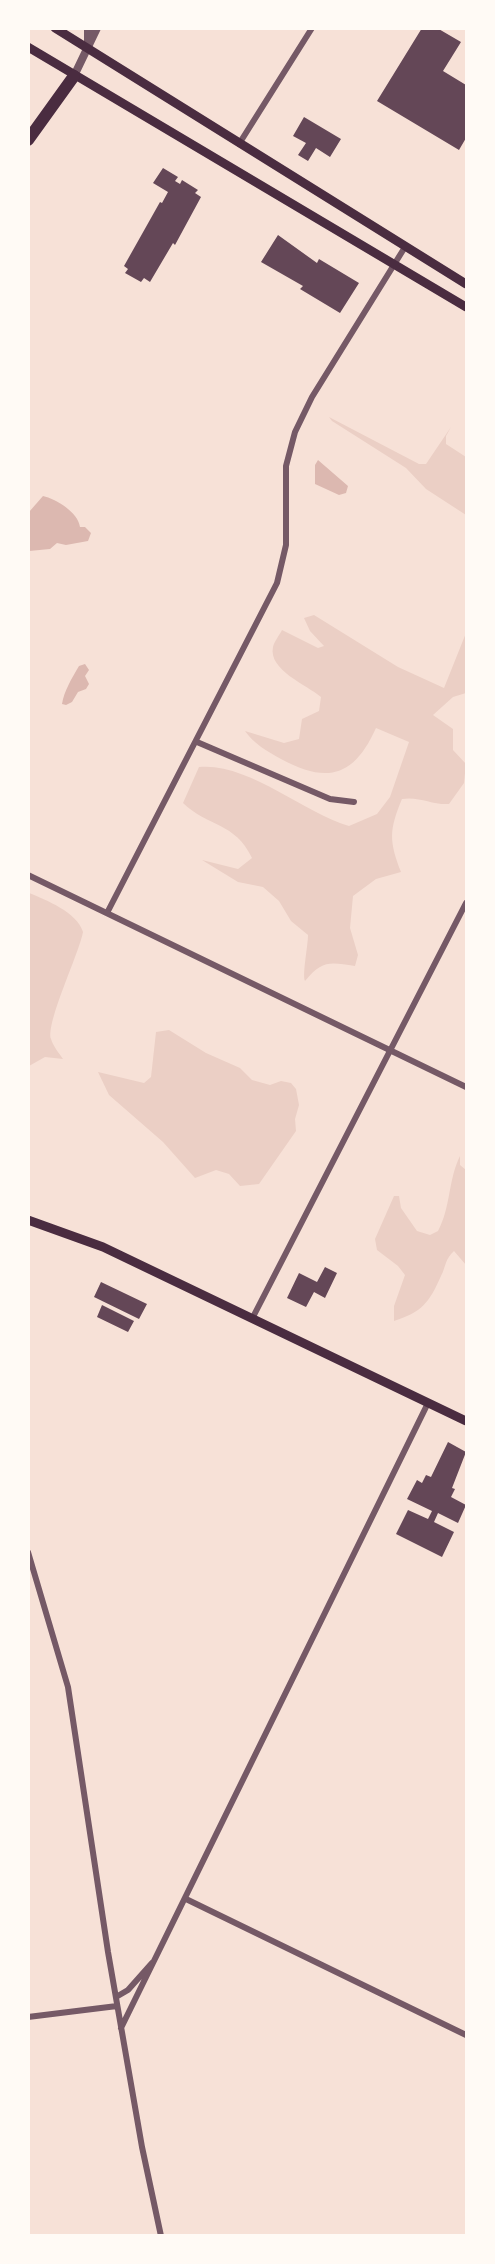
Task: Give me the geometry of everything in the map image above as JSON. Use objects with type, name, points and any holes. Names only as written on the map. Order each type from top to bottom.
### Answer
[{"type":"highway","points":[[28,140],[74,76]]},
{"type":"main road","points":[[56,29],[466,284]]},
{"type":"main road","points":[[28,47],[466,307]]},
{"type":"main road","points":[[28,1220],[103,1247],[253,1317],[466,1422]]},
{"type":"street","points":[[88,28],[88,49]]},
{"type":"street","points":[[74,76],[97,28]]},
{"type":"street","points":[[239,144],[312,28]]},
{"type":"street","points":[[106,913],[277,583],[283,566],[286,545],[285,466],[298,424],[405,247]]},
{"type":"street","points":[[197,741],[330,799],[354,802]]},
{"type":"street","points":[[28,875],[466,1087]]},
{"type":"street","points":[[253,1317],[466,903]]},
{"type":"street","points":[[121,2028],[428,1403]]},
{"type":"street","points":[[28,1552],[68,1687],[117,2006],[161,2235]]},
{"type":"street","points":[[186,1899],[466,2035]]},
{"type":"street","points":[[116,1997],[128,1990],[154,1961]]},
{"type":"street","points":[[28,2017],[117,2006]]},
{"type":"shaded area","points":[[329,417],[419,464],[426,464],[451,427],[446,436],[446,444],[466,457],[466,515],[426,489],[406,468]]},
{"type":"shaded area","points":[[318,460],[348,486],[346,493],[339,495],[315,484],[315,465]]},
{"type":"shaded area","points":[[43,496],[60,503],[71,511],[80,527],[85,527],[91,533],[88,541],[66,545],[57,543],[50,549],[29,551],[29,512]]},
{"type":"shaded area","points":[[314,615],[398,667],[444,688],[466,633],[466,693],[453,697],[433,715],[453,729],[453,750],[466,764],[464,783],[449,804],[402,799],[392,836],[394,852],[401,872],[376,879],[353,896],[350,928],[358,955],[355,966],[327,964],[316,969],[305,981],[308,935],[291,921],[279,901],[263,887],[238,882],[202,860],[238,869],[252,858],[238,838],[192,811],[183,803],[199,767],[236,772],[349,826],[377,814],[390,797],[409,742],[376,728],[358,757],[348,766],[325,773],[312,772],[281,759],[256,743],[245,731],[284,743],[299,739],[302,719],[319,711],[321,697],[282,670],[273,655],[273,647],[282,630],[318,648],[324,646],[310,631],[304,618]]},
{"type":"shaded area","points":[[85,664],[89,670],[85,676],[89,684],[86,689],[78,692],[72,702],[62,704],[66,689],[79,666]]},
{"type":"shaded area","points":[[29,893],[68,913],[80,925],[83,932],[53,1018],[51,1030],[52,1042],[63,1059],[45,1057],[29,1066]]},
{"type":"shaded area","points":[[169,1030],[206,1053],[240,1068],[252,1080],[270,1085],[281,1081],[291,1083],[296,1089],[299,1105],[295,1119],[296,1131],[259,1184],[240,1186],[229,1174],[216,1170],[195,1178],[163,1142],[109,1095],[98,1072],[144,1083],[151,1077],[156,1032]]},
{"type":"shaded area","points":[[460,1156],[460,1165],[466,1170],[466,1265],[454,1251],[424,1305],[411,1314],[394,1321],[394,1306],[405,1275],[398,1266],[377,1250],[375,1239],[394,1196],[399,1196],[401,1208],[417,1231],[430,1235],[438,1231]]},
{"type":"building","points":[[422,28],[437,28],[461,42],[443,71],[466,85],[466,138],[459,150],[377,101]]},
{"type":"building","points":[[304,117],[341,139],[330,157],[316,148],[308,161],[298,155],[306,143],[293,136]]},
{"type":"building","points":[[163,168],[178,177],[175,181],[180,184],[182,180],[198,190],[195,193],[201,197],[175,245],[173,243],[150,282],[144,278],[141,282],[125,273],[128,269],[124,266],[168,192],[153,183]]},
{"type":"building","points":[[278,235],[317,263],[319,259],[359,283],[340,313],[300,289],[303,286],[261,262]]},
{"type":"building","points":[[325,1267],[337,1273],[325,1298],[314,1292],[306,1307],[287,1298],[299,1273],[317,1282]]},
{"type":"building","points":[[101,1282],[147,1304],[139,1319],[94,1297]]},
{"type":"building","points":[[102,1305],[134,1321],[128,1332],[97,1317]]},
{"type":"building","points":[[448,1442],[466,1452],[452,1488],[455,1489],[451,1497],[466,1505],[458,1523],[438,1513],[434,1522],[454,1532],[442,1557],[396,1534],[408,1510],[428,1519],[432,1511],[407,1499],[417,1480],[422,1483],[426,1475],[431,1477]]}]
